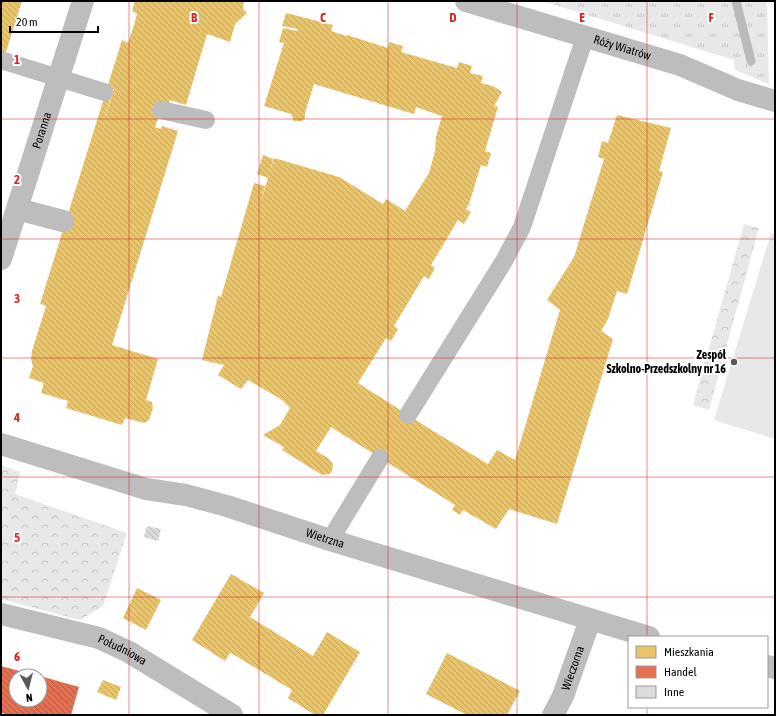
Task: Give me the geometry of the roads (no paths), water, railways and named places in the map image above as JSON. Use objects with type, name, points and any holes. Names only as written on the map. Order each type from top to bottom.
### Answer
[{"type":"street","name":"Poranna","points":[[1,259],[83,1]]},
{"type":"street","name":"Róży Wiatrów","points":[[466,1],[680,65],[738,90],[775,101]]},
{"type":"street","points":[[17,209],[63,222]]},
{"type":"street","name":"Wietrzna","points":[[1,444],[146,489],[186,495],[227,506],[330,540],[646,636]]},
{"type":"street","name":"Południowa","points":[[1,614],[99,638],[129,652],[232,715]]},
{"type":"street","name":"Wieczorna","points":[[553,715],[563,696],[590,620]]},
{"type":"lane","points":[[408,415],[504,261],[522,227],[585,37]]},
{"type":"lane","points":[[4,61],[104,92]]},
{"type":"lane","points":[[161,110],[206,120]]},
{"type":"lane","points":[[330,540],[380,458]]},
{"type":"waterway","points":[[736,1],[751,61]]},
{"type":"place","name":"Zespół Szkolno-Przedszkolny nr 16","points":[[734,362]]}]
